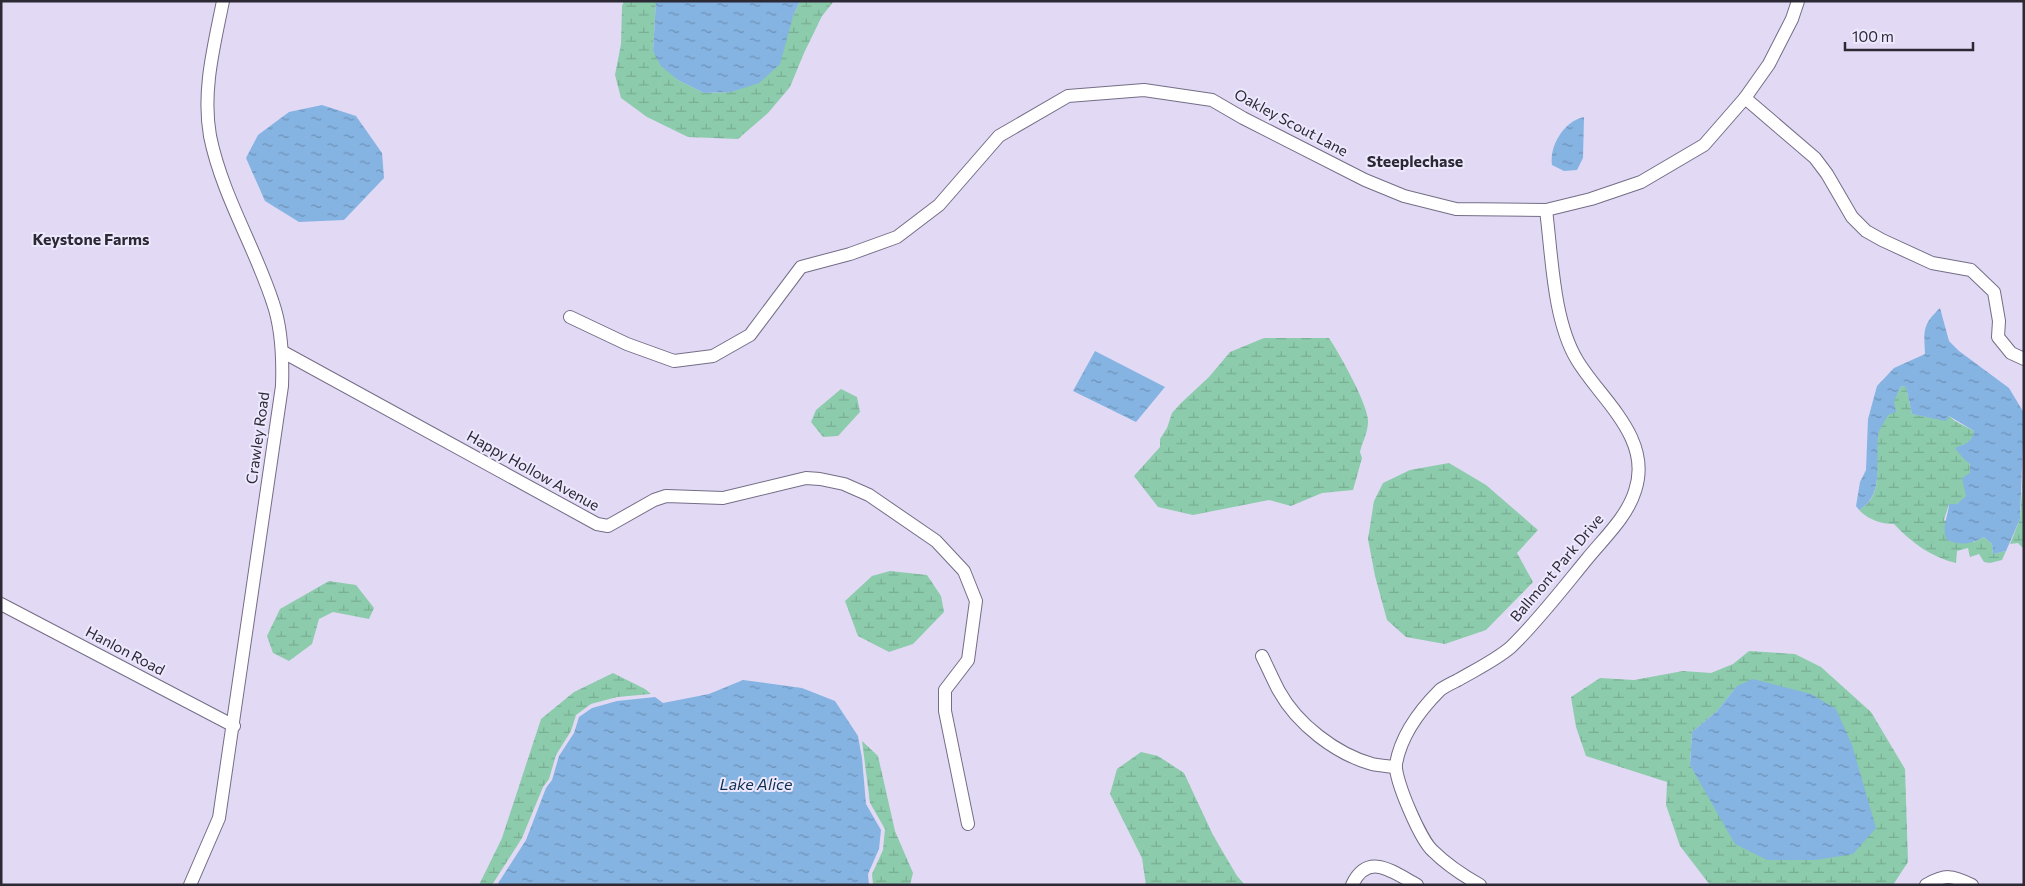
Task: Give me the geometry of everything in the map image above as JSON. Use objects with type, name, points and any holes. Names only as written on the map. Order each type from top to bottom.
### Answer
[{"type":"street","name":"Crawley Road","points":[[190,885],[219,818],[234,726],[281,394],[283,352],[274,305],[217,163],[210,135],[207,106],[209,77],[223,1]]},
{"type":"street","name":"Oakley Scout Lane","points":[[570,317],[627,344],[674,361],[713,356],[750,335],[801,267],[850,254],[896,237],[939,205],[999,136],[1068,96],[1144,90],[1212,100],[1243,118],[1365,180],[1404,196],[1456,209],[1546,210],[1591,199],[1641,182],[1704,145],[1745,98],[1769,64],[1792,19],[1798,1]]},
{"type":"street","points":[[1745,98],[1812,155],[1827,174],[1852,218],[1866,230],[1882,240],[1932,263],[1971,270],[1994,292],[1999,320],[1998,337],[2011,353],[2024,359]]},
{"type":"street","name":"Ballmont Park Drive","points":[[1396,767],[1405,734],[1422,710],[1442,688],[1510,648],[1621,518],[1636,491],[1639,467],[1634,440],[1622,420],[1577,359],[1565,336],[1554,278],[1546,210]]},
{"type":"street","name":"Happy Hollow Avenue","points":[[283,352],[597,524],[608,526],[654,500],[666,496],[723,498],[806,478],[820,478],[844,484],[869,495],[898,514],[936,542],[964,570],[976,602],[968,660],[945,690],[945,711],[968,824]]},
{"type":"street","name":"Hanlon Road","points":[[1,604],[234,726]]},
{"type":"street","points":[[1262,656],[1280,693],[1294,714],[1314,733],[1335,748],[1372,764],[1396,767],[1407,805],[1431,850],[1480,885]]},
{"type":"street","points":[[1352,885],[1361,871],[1370,866],[1382,867],[1416,885]]},
{"type":"street","points":[[1926,885],[1939,877],[1955,876],[1972,885]]},
{"type":"green space","points":[[624,1],[656,1],[653,51],[678,80],[704,93],[731,92],[793,16],[800,1],[834,1],[822,16],[790,87],[768,113],[738,139],[688,137],[647,117],[621,98],[615,75],[621,44],[622,6]]},
{"type":"green space","points":[[1264,338],[1329,338],[1339,355],[1359,392],[1368,422],[1360,452],[1362,458],[1353,490],[1322,493],[1291,506],[1269,500],[1193,515],[1158,507],[1134,476],[1160,447],[1160,439],[1167,428],[1172,413],[1209,377],[1230,352]]},
{"type":"green space","points":[[1901,386],[1906,387],[1912,414],[1946,420],[1949,416],[1974,431],[1973,437],[1969,442],[1970,473],[1967,496],[1957,504],[1949,504],[1944,520],[1974,542],[1984,537],[1992,544],[1993,554],[2006,551],[2002,560],[1990,563],[1984,562],[1979,554],[1970,557],[1968,548],[1957,551],[1956,563],[1938,557],[1922,548],[1894,524],[1875,521],[1859,510],[1868,503],[1873,495],[1877,476],[1879,430]]},
{"type":"green space","points":[[841,389],[857,397],[860,412],[838,436],[823,437],[811,422],[816,410]]},
{"type":"green space","points":[[2024,457],[2024,549],[2018,543],[2010,544],[2020,519]]},
{"type":"green space","points":[[1449,463],[1486,485],[1538,530],[1517,553],[1533,582],[1486,630],[1445,644],[1406,637],[1387,620],[1375,576],[1368,539],[1374,501],[1383,483],[1410,470]]},
{"type":"green space","points":[[890,571],[927,575],[941,596],[944,612],[913,644],[889,652],[858,636],[845,601],[872,576]]},
{"type":"green space","points":[[329,581],[356,585],[374,608],[369,619],[333,612],[319,619],[312,644],[289,661],[273,653],[267,636],[280,609]]},
{"type":"green space","points":[[1749,651],[1795,654],[1821,667],[1871,712],[1905,769],[1908,862],[1893,885],[1710,885],[1680,846],[1666,805],[1667,782],[1586,756],[1576,727],[1571,697],[1600,678],[1634,680],[1683,671],[1711,673],[1733,664]],"holes":[[[1737,686],[1707,792],[1690,765],[1692,732],[1717,711]]]},
{"type":"green space","points":[[613,673],[651,694],[617,697],[591,704],[576,715],[571,731],[556,755],[549,779],[543,787],[522,838],[492,885],[479,885],[502,838],[541,719],[574,692]]},
{"type":"green space","points":[[862,741],[878,756],[895,831],[913,873],[910,885],[873,885],[872,874],[883,850],[885,829],[870,803]]},
{"type":"green space","points":[[1141,752],[1158,756],[1184,773],[1213,835],[1237,876],[1245,885],[1146,885],[1142,858],[1110,794],[1117,769]]},
{"type":"water","points":[[656,1],[800,1],[793,16],[780,64],[759,83],[731,92],[704,93],[678,80],[661,66],[653,51]]},
{"type":"water","points":[[322,105],[356,116],[382,153],[384,178],[344,220],[299,222],[265,201],[246,158],[258,135],[289,112]]},
{"type":"water","points":[[1584,117],[1583,158],[1577,170],[1564,171],[1552,165],[1553,150],[1559,135],[1570,124]]},
{"type":"water","points":[[1940,308],[1949,341],[1959,351],[2009,388],[2024,413],[2020,519],[2006,551],[1993,554],[1992,544],[1984,537],[1966,543],[1947,540],[1945,526],[1949,504],[1957,504],[1966,496],[1962,478],[1970,473],[1970,464],[1955,448],[1970,441],[1974,431],[1949,416],[1946,421],[1912,414],[1906,387],[1901,386],[1894,401],[1896,412],[1888,415],[1878,434],[1877,477],[1873,496],[1859,510],[1856,506],[1860,482],[1866,470],[1868,419],[1877,386],[1894,368],[1925,354],[1925,329],[1930,319]]},
{"type":"water","points":[[1095,351],[1165,387],[1136,422],[1073,391]]},
{"type":"water","points":[[1753,679],[1811,694],[1836,709],[1852,745],[1876,828],[1853,854],[1816,860],[1767,860],[1735,844],[1690,765],[1692,732],[1717,711],[1737,686]]},
{"type":"water","name":"Lake Alice","points":[[743,680],[802,688],[835,701],[858,736],[866,804],[881,830],[879,849],[868,874],[869,885],[497,885],[526,840],[546,788],[552,780],[559,756],[574,733],[579,717],[592,708],[617,701],[655,697],[663,703],[709,694]]},
{"type":"district","name":"Steeplechase","points":[[1415,161]]},
{"type":"district","name":"Keystone Farms","points":[[91,239]]}]
